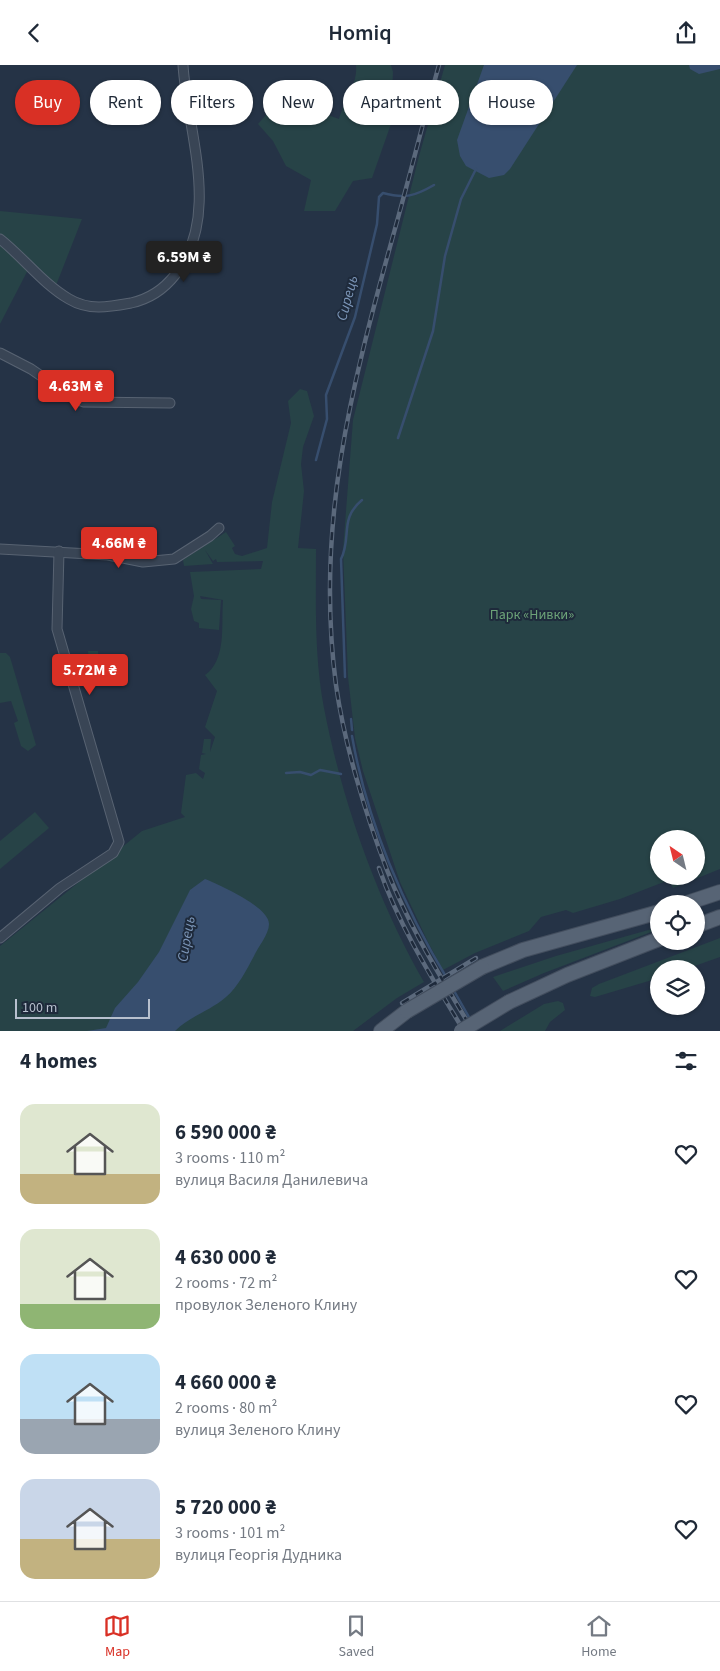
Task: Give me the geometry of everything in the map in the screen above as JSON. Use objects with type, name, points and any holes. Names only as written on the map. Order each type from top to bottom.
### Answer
[{"type":"main road","points":[[705,897],[720,892]]},
{"type":"main road","points":[[381,1031],[407,1011],[482,967],[523,950],[650,915]]},
{"type":"main road","points":[[705,922],[720,917]]},
{"type":"main road","points":[[461,1031],[509,1002],[567,975],[650,943]]},
{"type":"street","points":[[0,239],[69,299],[88,307],[104,308],[139,301],[156,293],[170,280],[183,265],[190,250],[196,231],[200,195],[197,163],[184,92],[183,65]]},
{"type":"street","points":[[0,353],[31,369],[73,398],[84,402],[170,403]]},
{"type":"street","points":[[0,549],[108,555],[143,562],[174,559],[210,536],[218,528]]},
{"type":"street","points":[[0,938],[60,889],[113,853],[119,842],[91,740],[57,629],[59,551]]},
{"type":"green space","points":[[356,65],[391,65],[393,80],[355,80]]},
{"type":"green space","name":"Парк «Нивки»","points":[[445,65],[720,65],[720,869],[705,875],[705,830],[650,830],[650,885],[656,885],[620,899],[573,913],[566,910],[541,917],[529,931],[475,953],[443,970],[400,882],[363,771],[355,738],[348,677],[343,550],[353,420],[428,125],[459,125],[459,80],[441,80]]},
{"type":"green space","points":[[343,108],[343,125],[391,125],[372,178],[353,181],[335,211],[304,211],[311,180],[286,166],[273,141],[258,124],[263,118],[263,125],[333,125],[333,117],[339,119]]},
{"type":"green space","points":[[0,211],[82,219],[55,288],[30,266],[0,324]]},
{"type":"green space","points":[[300,389],[307,391],[314,416],[303,447],[301,464],[304,491],[298,548],[316,549],[317,649],[324,708],[341,779],[363,849],[391,918],[424,982],[397,998],[353,1031],[0,1031],[0,946],[142,831],[185,817],[181,813],[186,775],[196,773],[203,779],[205,773],[199,769],[201,755],[206,754],[202,753],[204,739],[211,739],[210,752],[215,737],[205,727],[217,691],[205,675],[217,660],[220,651],[223,600],[200,596],[201,599],[221,600],[219,630],[199,628],[199,623],[194,621],[191,609],[194,596],[190,572],[261,569],[263,561],[217,562],[216,559],[213,561],[205,550],[213,564],[184,566],[183,560],[226,532],[235,546],[232,548],[235,554],[242,556],[267,548],[272,502],[291,423],[288,401]]},
{"type":"green space","points":[[88,651],[98,651],[98,665],[89,666]]},
{"type":"green space","points":[[0,653],[6,653],[10,657],[36,745],[28,751],[21,746],[14,723],[18,721],[11,701],[0,703]]},
{"type":"green space","points":[[35,812],[49,828],[0,869],[0,841]]},
{"type":"green space","points":[[650,930],[650,932],[544,973],[503,991],[493,977],[556,956]]},
{"type":"green space","points":[[720,938],[720,957],[705,962],[705,960],[662,960],[688,950],[705,950],[705,944]]},
{"type":"green space","points":[[650,965],[650,981],[595,997],[590,996],[592,988]]},
{"type":"green space","points":[[558,1001],[563,1003],[565,1010],[550,1022],[545,1031],[500,1031],[544,1004]]},
{"type":"water","points":[[484,65],[577,65],[553,102],[553,80],[479,80]]},
{"type":"water","points":[[689,65],[720,65],[720,69],[699,74],[690,69]]},
{"type":"water","points":[[469,107],[469,125],[538,125],[510,169],[504,175],[489,178],[466,166],[460,156],[457,140]]},
{"type":"water","points":[[205,879],[232,891],[253,904],[267,917],[269,924],[265,936],[234,988],[220,1002],[187,1021],[175,1031],[87,1031],[106,1028],[115,1008],[138,982],[159,952],[190,890]]},
{"type":"waterway","points":[[398,438],[433,331],[445,256],[461,199],[476,169]]},
{"type":"waterway","name":"Сирець","points":[[316,460],[327,419],[326,395],[355,317],[377,224],[379,197],[383,193],[398,196],[410,195],[434,185]]},
{"type":"waterway","points":[[345,677],[341,559],[346,543],[348,521],[355,507],[362,500]]},
{"type":"waterway","points":[[351,719],[352,730]]},
{"type":"waterway","points":[[352,736],[367,800],[389,864],[417,924],[449,982]]},
{"type":"waterway","points":[[286,773],[300,772],[311,775],[320,770],[341,774]]},
{"type":"waterway","points":[[453,989],[470,1019]]},
{"type":"railway","points":[[439,65],[363,348],[351,403],[334,513],[330,569],[331,626],[336,685],[344,731],[379,849],[405,912],[473,1031]]},
{"type":"railway","points":[[379,868],[406,931],[464,1031]]},
{"type":"railway","points":[[402,1003],[476,958]]}]
